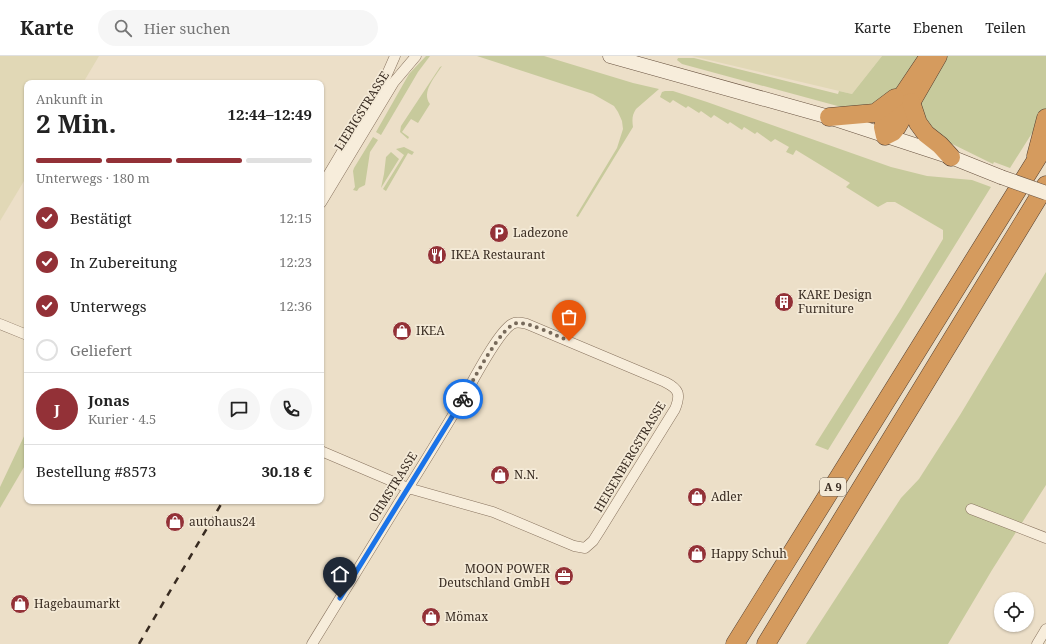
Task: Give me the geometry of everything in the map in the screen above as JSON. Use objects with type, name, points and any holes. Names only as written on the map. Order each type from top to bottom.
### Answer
[{"type":"highway","points":[[885,136],[893,132],[896,127],[908,96],[929,56]]},
{"type":"highway","points":[[829,117],[875,113],[908,96],[938,56]]},
{"type":"highway","points":[[908,96],[918,124],[926,134],[940,145],[951,157]]},
{"type":"highway","points":[[1033,165],[1046,118]]},
{"type":"highway","name":"A 9","points":[[736,644],[1046,144]]},
{"type":"highway","name":"A 9","points":[[766,644],[1046,185]]},
{"type":"main road","points":[[610,56],[829,117],[951,157],[1046,193]]},
{"type":"street","name":"LIEBIGSTRASSE","points":[[324,182],[384,81],[395,56]]},
{"type":"street","name":"LIEBIGSTRASSE","points":[[324,198],[394,82],[416,56]]},
{"type":"street","name":"HEISENBERGSTRASSE","points":[[408,488],[493,512],[574,546],[585,548],[593,541],[677,404],[678,391],[665,382],[527,324],[519,322],[513,323],[495,343]]},
{"type":"street","points":[[0,324],[24,334]]},
{"type":"street","name":"OHMSTRASSE","points":[[312,644],[495,343]]},
{"type":"street","points":[[324,452],[408,488]]},
{"type":"street","points":[[972,509],[1046,538]]},
{"type":"street","points":[[1037,644],[1046,630]]},
{"type":"shaded area","points":[[0,56],[99,56],[85,80],[24,80],[24,181],[0,221]]},
{"type":"shaded area","points":[[692,56],[882,56],[852,94]]},
{"type":"green space","points":[[426,56],[430,56],[418,72],[381,135],[376,132],[409,74]]},
{"type":"green space","points":[[477,56],[544,56],[633,83],[659,89],[636,109],[632,122],[633,127],[578,217],[576,216],[617,148],[623,129],[622,121],[618,112],[614,106],[593,94]]},
{"type":"green space","points":[[882,56],[921,56],[898,88],[884,102],[856,111],[682,64],[677,60],[678,58],[694,58],[838,94],[839,91],[852,94]]},
{"type":"green space","points":[[943,56],[1046,56],[1046,111],[1010,168],[994,162],[993,164],[936,136],[918,112],[925,84]]},
{"type":"green space","points":[[442,66],[428,90],[427,95],[430,104],[418,123],[411,119],[402,132],[409,137],[408,139],[400,132],[401,126]]},
{"type":"green space","points":[[673,91],[707,102],[891,167],[927,176],[972,180],[991,187],[828,450],[815,445],[901,309],[943,239],[943,230],[895,202],[887,202],[878,207],[846,187],[850,183],[796,150],[793,155],[786,152],[789,147],[775,139],[771,142],[757,132],[755,134],[744,127],[742,130],[730,122],[728,124],[714,115],[711,118],[701,111],[699,113],[688,106],[686,108],[673,100],[670,103],[660,97],[662,92]]},
{"type":"green space","points":[[373,137],[378,140],[370,152],[365,185],[357,191],[353,190],[355,187],[354,168]]},
{"type":"green space","points":[[404,147],[414,152],[412,155],[408,153],[386,191],[383,189],[404,155],[396,149]]},
{"type":"green space","points":[[391,152],[399,159],[381,188],[386,157]]},
{"type":"green space","points":[[1046,272],[1046,485],[992,570],[948,644],[806,644],[901,498],[919,479],[960,415]]},
{"type":"green space","points":[[24,436],[24,467],[0,508],[0,487]]},
{"type":"railway","points":[[139,644],[221,504]]},
{"type":"way so far","points":[[463,399],[495,343],[513,323],[519,322],[527,324],[569,341]]},
{"type":"place","name":"Ladezone","points":[[499,233]]},
{"type":"place","name":"IKEA Restaurant","points":[[437,255]]},
{"type":"place","name":"KARE Design Furniture","points":[[784,302]]},
{"type":"place","name":"IKEA","points":[[402,331]]},
{"type":"place","name":"N.N.","points":[[500,475]]},
{"type":"place","name":"Adler","points":[[697,497]]},
{"type":"place","name":"autohaus24","points":[[175,522]]},
{"type":"place","name":"Happy Schuh","points":[[697,554]]},
{"type":"place","name":"MOON POWER Deutschland GmbH","points":[[564,576]]},
{"type":"place","name":"Hagebaumarkt","points":[[20,604]]},
{"type":"place","name":"Mömax","points":[[431,617]]},
{"type":"route","points":[[340,598],[463,399]]}]
